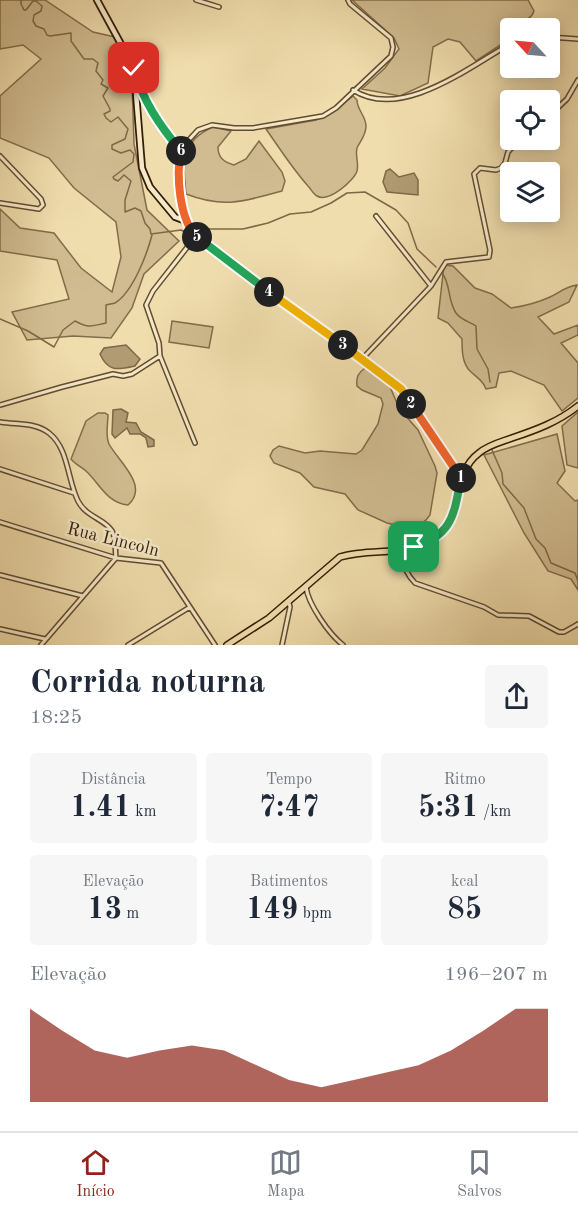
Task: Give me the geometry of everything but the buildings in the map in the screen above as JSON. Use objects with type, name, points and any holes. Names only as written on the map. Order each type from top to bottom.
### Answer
[{"type":"main road","points":[[227,645],[269,618],[340,557],[353,553],[399,549],[429,542],[441,535],[454,514],[467,465],[482,450],[549,425],[578,406]]},
{"type":"street","points":[[97,0],[128,53],[134,68],[142,168],[150,187],[175,217],[183,220],[195,235],[401,389],[462,477]]},
{"type":"street","points":[[196,0],[219,7]]},
{"type":"street","points":[[188,227],[182,205],[179,163],[181,151],[189,139],[206,126],[242,129],[314,119],[336,108],[391,56],[393,47],[391,38],[348,0]]},
{"type":"street","points":[[560,38],[578,39]]},
{"type":"street","points":[[353,90],[378,98],[400,100],[458,75],[500,50]]},
{"type":"street","points":[[136,78],[152,113],[181,151]]},
{"type":"street","points":[[560,107],[578,80]]},
{"type":"street","points":[[361,359],[431,286],[447,261],[489,257],[490,250],[474,174],[480,168],[496,170],[501,168],[510,150]]},
{"type":"street","points":[[0,156],[41,199],[43,205],[39,209],[0,203]]},
{"type":"street","points":[[376,216],[431,286]]},
{"type":"street","points":[[195,235],[153,291],[146,305],[159,343],[160,356],[195,443]]},
{"type":"street","points":[[0,405],[113,374],[123,376],[132,374],[160,356]]},
{"type":"street","points":[[0,422],[35,426],[51,434],[66,459],[74,493],[81,508],[110,528],[114,539],[116,558],[41,645]]},
{"type":"street","points":[[0,469],[74,493]]},
{"type":"street","name":"Rua Lincoln","points":[[0,522],[116,558],[161,563],[216,645]]},
{"type":"street","points":[[399,549],[409,577],[415,583],[484,607],[498,615],[522,614],[559,632],[564,632],[578,624]]},
{"type":"street","points":[[0,575],[83,596]]},
{"type":"street","points":[[306,585],[307,596],[332,634],[343,645]]},
{"type":"street","points":[[296,594],[307,596]]},
{"type":"street","points":[[282,645],[290,607],[288,601]]},
{"type":"street","points":[[128,645],[190,607]]},
{"type":"street","points":[[0,629],[45,639]]},
{"type":"shaded area","points":[[0,0],[45,0],[93,32],[115,37],[128,57],[132,83],[134,144],[147,210],[179,241],[144,274],[132,308],[111,338],[73,336],[27,340],[12,312],[69,299],[57,260],[0,251],[0,209],[20,228],[54,233],[81,268],[112,292],[121,257],[116,222],[74,188],[49,158],[0,138],[0,96],[41,59],[23,45],[0,49]]},
{"type":"shaded area","points":[[352,0],[528,0],[534,11],[528,18],[500,18],[500,45],[476,61],[460,42],[448,39],[433,47],[428,83],[400,96],[362,89],[385,68],[399,49],[394,38]]},
{"type":"shaded area","points":[[353,96],[357,100],[366,126],[356,153],[357,171],[351,180],[334,194],[317,196],[266,129],[316,120],[330,114]]},
{"type":"shaded area","points":[[213,127],[231,131],[218,147],[218,151],[222,159],[234,165],[246,159],[259,141],[282,172],[285,181],[282,191],[235,202],[212,201],[186,194],[184,173],[189,146],[194,139]]},
{"type":"shaded area","points":[[390,169],[399,177],[414,173],[418,180],[418,195],[387,192],[383,182],[386,171]]},
{"type":"shaded area","points":[[444,265],[453,266],[475,288],[492,294],[511,308],[540,301],[577,285],[569,302],[538,317],[554,334],[578,325],[578,335],[561,343],[578,363],[578,398],[562,411],[544,385],[511,371],[499,373],[496,387],[486,389],[465,364],[462,339],[448,323],[438,318]]},
{"type":"shaded area","points":[[172,321],[213,327],[209,348],[169,342]]},
{"type":"shaded area","points":[[126,345],[140,359],[135,366],[114,368],[106,364],[100,354],[104,348]]},
{"type":"shaded area","points":[[365,368],[371,368],[388,382],[404,414],[418,430],[435,466],[437,473],[430,515],[414,528],[387,523],[358,510],[345,494],[314,487],[300,473],[274,463],[270,456],[279,446],[305,453],[320,451],[356,454],[362,450],[378,424],[383,404],[381,398],[357,386],[358,376]]},
{"type":"shaded area","points":[[121,409],[128,413],[126,422],[136,423],[141,432],[154,440],[154,446],[148,447],[146,438],[140,434],[130,434],[127,428],[115,438],[112,434],[113,410]]},
{"type":"shaded area","points":[[578,412],[578,468],[567,465],[562,426]]},
{"type":"shaded area","points":[[98,413],[108,415],[109,444],[134,482],[136,490],[134,498],[128,505],[109,497],[86,471],[71,459],[86,421]]},
{"type":"shaded area","points":[[557,434],[565,471],[557,483],[575,501],[578,500],[578,590],[571,579],[548,571],[524,533],[484,455]]},
{"type":"waterway","points":[[21,0],[24,10],[33,1],[42,6],[41,11],[34,15],[33,21],[36,26],[44,29],[50,36],[71,33],[71,41],[84,59],[93,59],[98,63],[96,71],[103,80],[101,84],[108,88],[103,96],[110,111],[104,114],[111,122],[118,117],[128,129],[125,139],[112,145],[112,149],[121,153],[130,150],[134,154],[133,162],[113,177],[118,181],[124,175],[131,181],[125,200],[125,212],[135,208],[141,211],[151,234],[188,230]]},
{"type":"waterway","points":[[192,229],[243,229],[268,223],[290,214],[311,212],[347,193],[365,192],[396,210],[408,223],[417,249],[436,267]]},
{"type":"waterway","points":[[0,319],[28,331],[54,347],[63,330],[75,321],[87,326],[106,323],[106,305],[115,303],[128,290],[143,262],[152,235]]},
{"type":"waterway","points":[[442,273],[456,313],[476,326],[477,349],[488,369],[490,382]]},
{"type":"waterway","points":[[492,450],[502,473],[503,484],[524,508],[536,539],[545,548],[551,563],[575,573],[578,581]]},
{"type":"route","points":[[134,68],[136,78],[152,113],[181,151],[179,163],[182,205],[188,227],[202,242],[401,389],[457,473],[462,477],[457,504],[450,523],[441,535],[414,547]]}]
